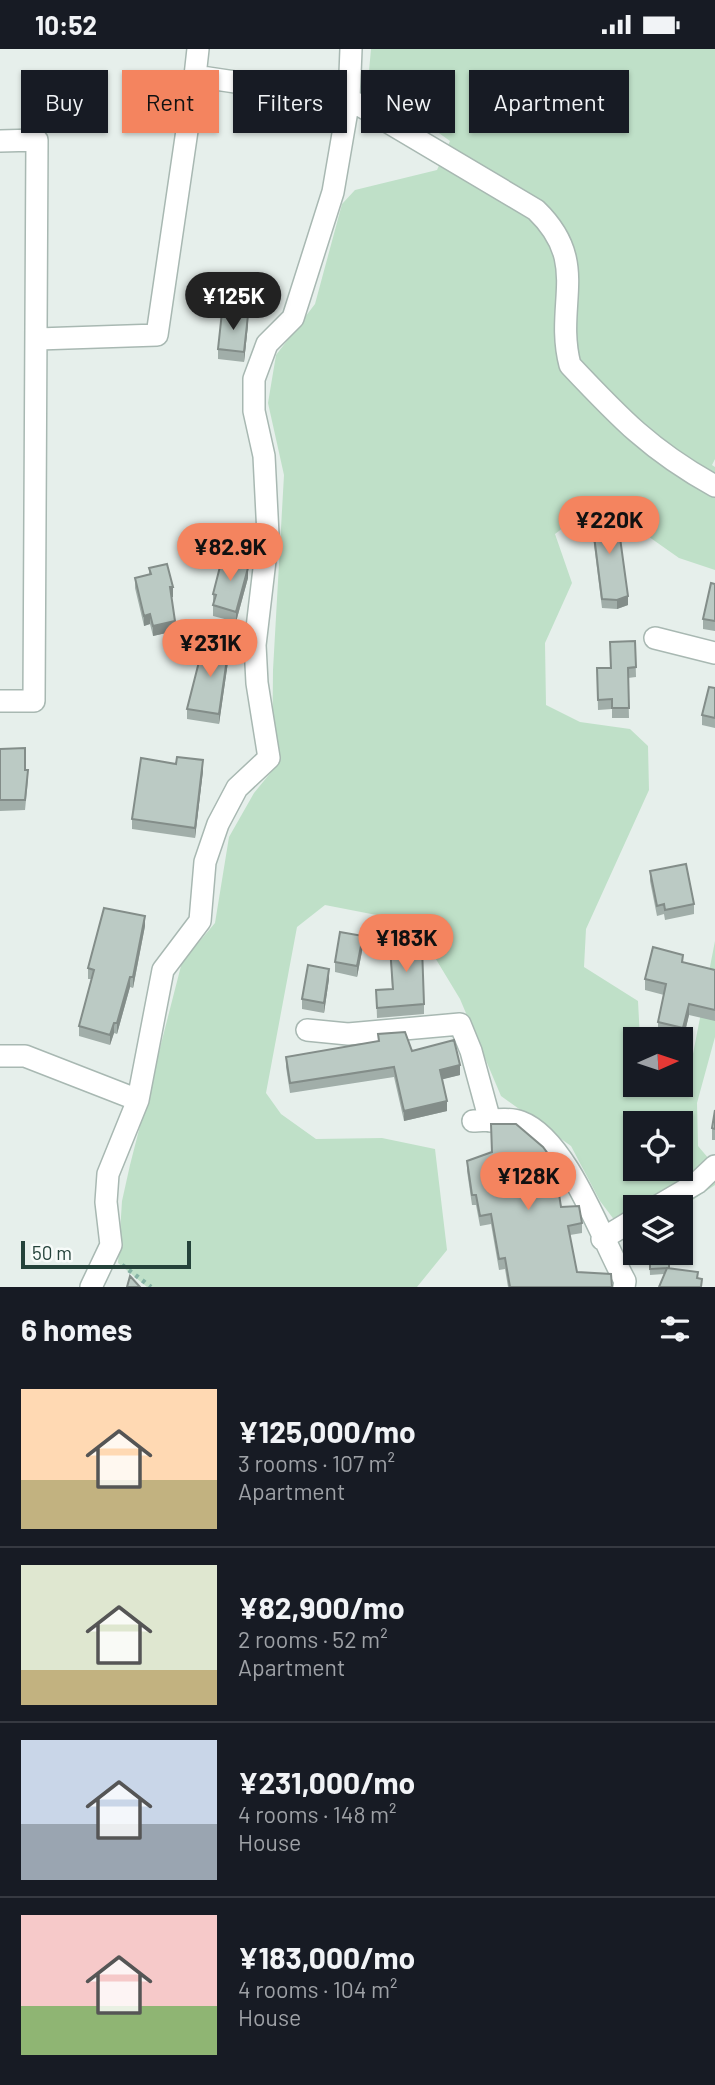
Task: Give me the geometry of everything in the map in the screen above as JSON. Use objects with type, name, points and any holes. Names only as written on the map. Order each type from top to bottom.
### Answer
[{"type":"street","points":[[196,70],[198,49]]},
{"type":"street","points":[[91,1287],[111,1245],[106,1202],[108,1174],[138,1100],[163,970],[200,921],[205,862],[218,824],[237,788],[269,758],[257,683],[255,645],[268,535],[264,456],[254,411],[254,379],[267,344],[293,318],[333,193],[349,99],[351,49]]},
{"type":"street","points":[[219,80],[349,99],[536,210],[553,227],[565,249],[566,350],[570,365],[634,432],[676,464],[715,486]]},
{"type":"street","points":[[38,339],[157,335],[187,133]]},
{"type":"street","points":[[0,141],[37,140],[38,339],[34,701],[0,701]]},
{"type":"street","points":[[654,638],[715,653]]},
{"type":"street","points":[[307,1030],[348,1034],[460,1024],[471,1051],[482,1121],[520,1121],[538,1132],[555,1150],[592,1207],[602,1239],[625,1281],[624,1287]]},
{"type":"street","points":[[0,1056],[25,1056],[138,1100]]},
{"type":"street","points":[[676,1195],[697,1183],[715,1166]]},
{"type":"street","points":[[602,1239],[623,1227]]},
{"type":"path","points":[[107,1255],[151,1287]]},
{"type":"green space","points":[[371,49],[715,49],[715,459],[712,465],[715,467],[715,570],[679,558],[598,501],[555,534],[572,583],[545,643],[546,705],[580,722],[630,729],[648,746],[649,790],[586,929],[584,967],[638,1001],[639,1027],[623,1027],[623,1097],[693,1097],[693,1054],[715,941],[715,1037],[697,1103],[698,1146],[715,1166],[715,1185],[693,1200],[693,1195],[623,1195],[623,1231],[600,1201],[571,1146],[501,1096],[460,999],[434,956],[433,926],[325,905],[297,927],[266,1093],[281,1114],[316,1139],[382,1138],[435,1149],[447,1250],[417,1287],[147,1287],[118,1263],[122,1201],[130,1165],[182,962],[215,923],[229,837],[254,793],[272,771],[273,670],[284,475],[268,403],[276,355],[315,304],[342,204],[355,190],[437,170],[450,141],[439,133],[455,133],[455,70],[369,70]]},
{"type":"building","points":[[222,312],[248,315],[244,352],[218,349]]},
{"type":"building","points":[[590,504],[618,523],[628,596],[617,600],[602,599]]},
{"type":"building","points":[[223,555],[243,560],[241,566],[248,568],[236,612],[213,605],[216,595],[213,594]]},
{"type":"building","points":[[167,564],[173,587],[170,587],[175,621],[153,626],[150,614],[144,616],[135,578],[151,574],[149,568]]},
{"type":"building","points":[[711,583],[715,584],[715,621],[703,619]]},
{"type":"building","points":[[635,641],[636,667],[628,668],[629,708],[612,708],[612,699],[598,700],[597,668],[611,668],[610,642]]},
{"type":"building","points":[[204,642],[229,645],[219,714],[187,709]]},
{"type":"building","points":[[709,687],[715,688],[715,718],[702,715]]},
{"type":"building","points":[[25,748],[25,770],[28,770],[25,800],[0,800],[0,749]]},
{"type":"building","points":[[177,757],[203,760],[195,828],[132,819],[141,758],[176,764]]},
{"type":"building","points":[[686,864],[694,904],[665,910],[664,904],[657,906],[650,871]]},
{"type":"building","points":[[104,908],[145,916],[133,977],[130,977],[117,1023],[114,1023],[110,1035],[79,1026],[94,970],[88,968]]},
{"type":"building","points":[[421,918],[424,1004],[377,1008],[376,990],[393,989],[390,947],[401,947]]},
{"type":"building","points":[[340,932],[363,936],[357,966],[335,962]]},
{"type":"building","points":[[653,947],[683,955],[682,962],[715,970],[715,1010],[689,1004],[683,1027],[658,1022],[666,984],[645,979]]},
{"type":"building","points":[[308,965],[329,969],[324,1003],[302,999]]},
{"type":"building","points":[[405,1032],[412,1051],[454,1040],[460,1065],[440,1070],[447,1101],[404,1111],[394,1067],[290,1083],[286,1057],[379,1041],[378,1034]]},
{"type":"building","points":[[491,1124],[516,1124],[543,1147],[554,1162],[561,1207],[579,1206],[582,1223],[568,1226],[577,1272],[611,1274],[612,1287],[510,1287],[505,1258],[499,1259],[491,1214],[480,1216],[476,1195],[472,1195],[467,1161],[492,1152]]},
{"type":"building","points":[[650,1265],[669,1265],[669,1268],[650,1269]]},
{"type":"building","points":[[667,1268],[698,1272],[697,1278],[702,1279],[701,1287],[659,1287]]},
{"type":"building","points":[[130,1276],[140,1287],[127,1287]]}]
